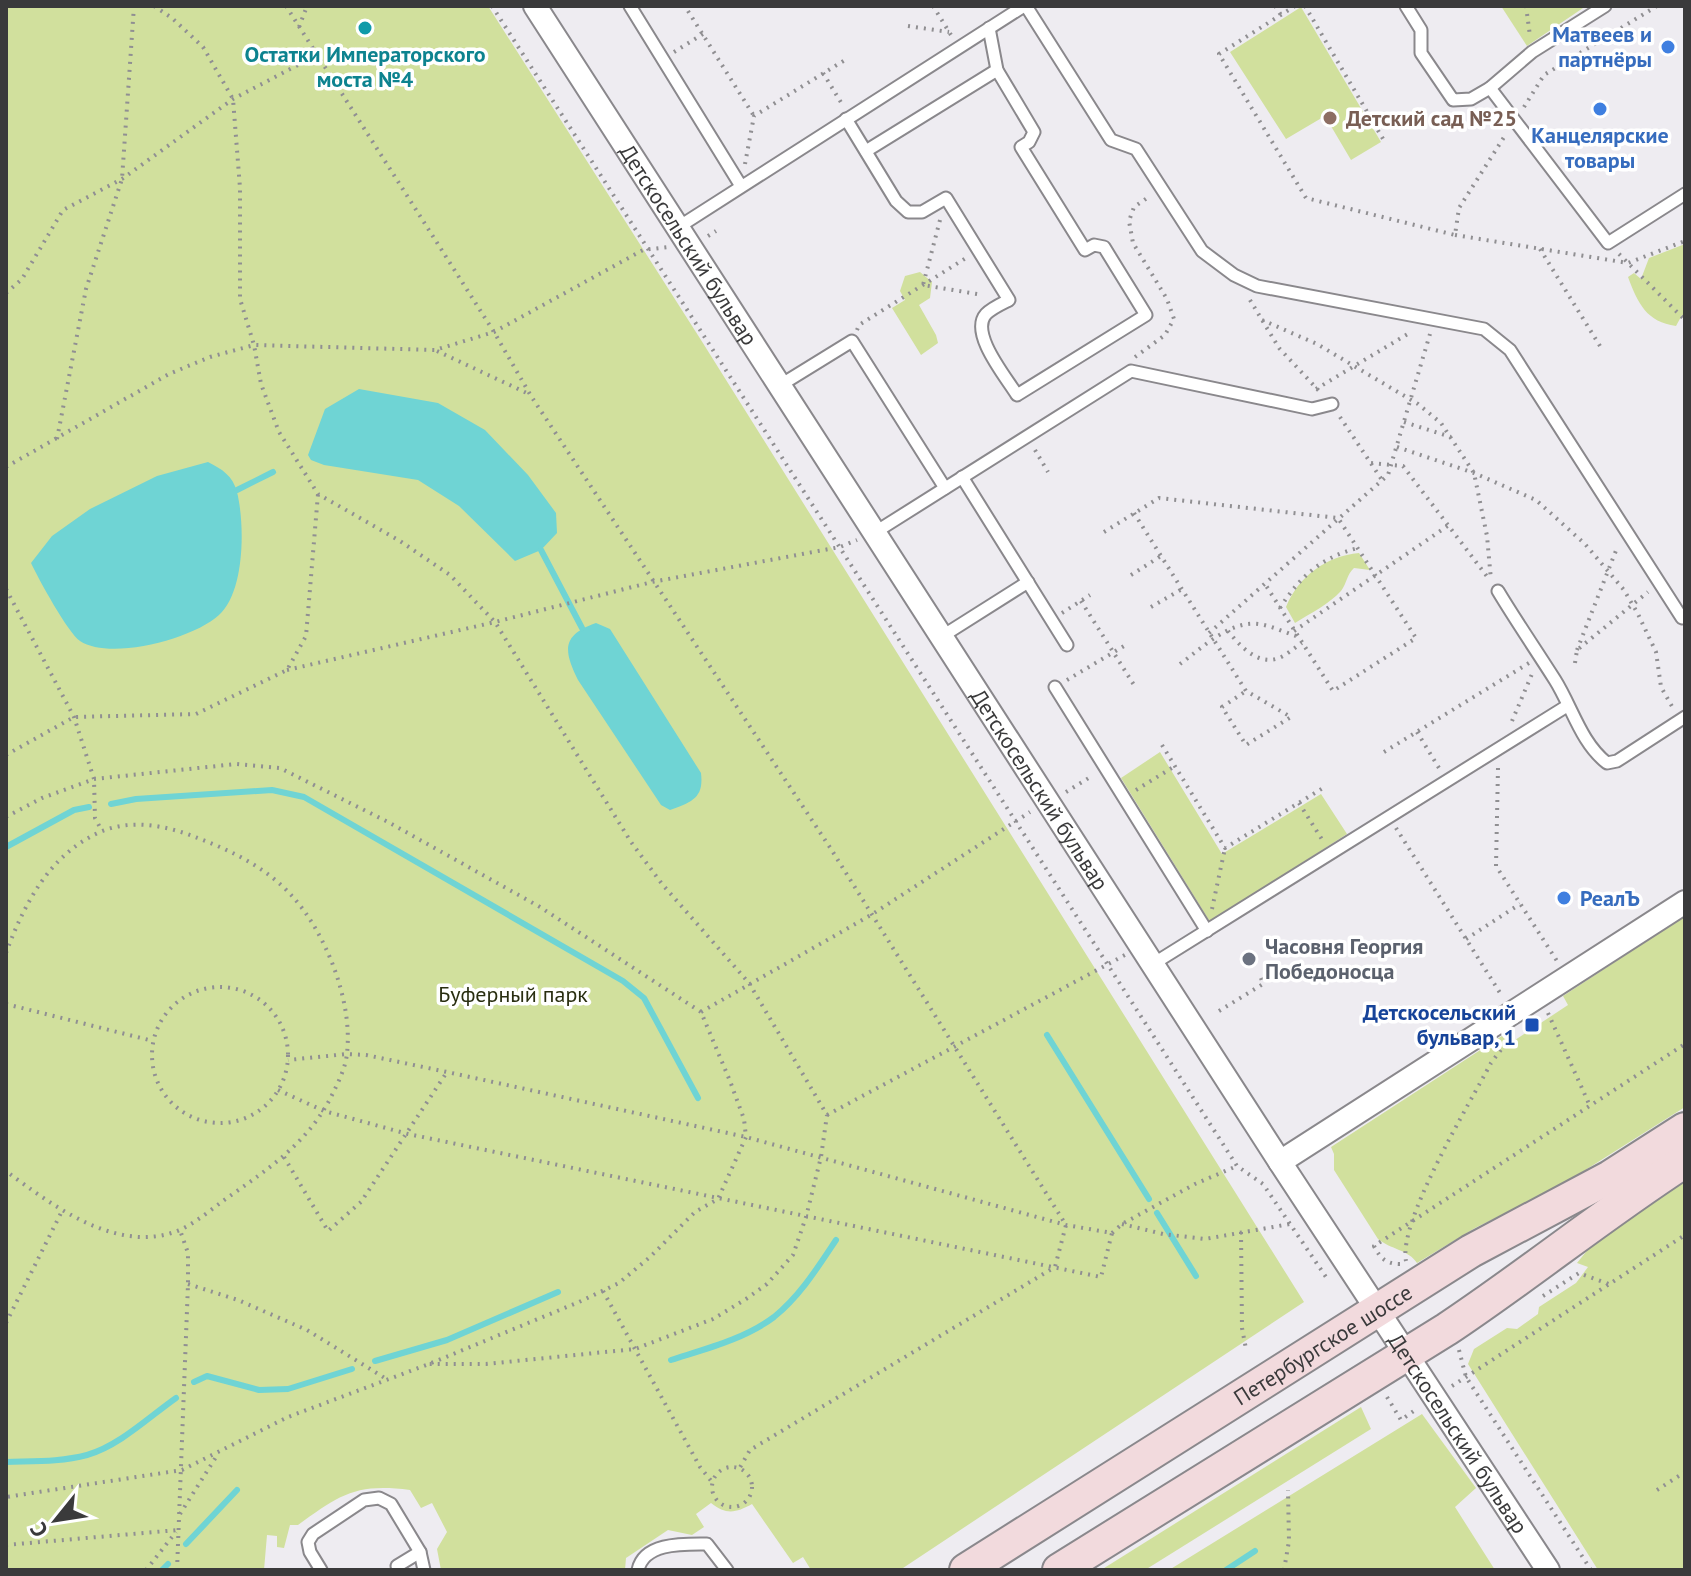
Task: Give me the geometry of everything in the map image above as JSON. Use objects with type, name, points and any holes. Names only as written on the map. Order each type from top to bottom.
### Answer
[{"type":"main road","name":"Петербургское шоссе","points":[[966,1570],[1471,1251],[1610,1177],[1685,1129]]},
{"type":"main road","points":[[1059,1570],[1502,1292],[1624,1201],[1685,1161]]},
{"type":"street","name":"Детскосельский бульвар","points":[[535,6],[1280,1162],[1548,1570]]},
{"type":"street","points":[[1280,1162],[1685,902]]},
{"type":"lane","points":[[630,6],[741,186]]},
{"type":"lane","points":[[677,228],[1025,6],[1111,140],[1136,149],[1202,251],[1234,275],[1257,286],[1484,329],[1510,350],[1682,618],[1685,616]]},
{"type":"lane","points":[[1406,6],[1421,30],[1421,53],[1453,100],[1471,99],[1490,88],[1532,52],[1605,6]]},
{"type":"lane","points":[[848,118],[896,201],[908,212],[922,212],[946,198],[1009,300],[988,312],[981,323],[983,339],[1017,395],[1146,315],[1104,247],[1094,245],[1085,250],[1021,147],[1029,142],[1034,132],[997,70],[989,28]]},
{"type":"lane","points":[[866,151],[997,70]]},
{"type":"lane","points":[[1490,88],[1608,243],[1685,194]]},
{"type":"lane","points":[[779,386],[852,341],[945,488]]},
{"type":"lane","points":[[874,533],[1131,371],[1312,409],[1332,404]]},
{"type":"lane","points":[[962,477],[1067,645]]},
{"type":"lane","points":[[941,637],[1028,582]]},
{"type":"lane","points":[[1498,591],[1557,683],[1567,706],[1598,756],[1607,763],[1617,761],[1683,719]]},
{"type":"lane","points":[[1055,687],[1207,931]]},
{"type":"lane","points":[[1147,955],[1207,931],[1567,706]]},
{"type":"lane","points":[[321,1570],[310,1552],[308,1542],[313,1534],[364,1500],[379,1498],[391,1504],[420,1552],[424,1570]]},
{"type":"lane","points":[[638,1570],[643,1559],[670,1544],[707,1544],[727,1570]]},
{"type":"lane","points":[[397,1566],[420,1552]]},
{"type":"path","points":[[57,439],[86,289],[122,179],[134,6]]},
{"type":"path","points":[[154,6],[203,47],[233,99],[240,188],[240,299],[254,345],[261,384],[279,432],[318,494],[400,541],[450,575],[495,622],[631,842],[662,884],[749,983],[827,1115],[821,1157],[793,1255],[767,1284],[713,1319],[635,1349],[486,1364],[429,1364]]},
{"type":"path","points":[[286,6],[494,332],[531,396],[831,849],[1066,1225],[1055,1267],[750,1450],[739,1469]]},
{"type":"path","points":[[299,27],[307,6]]},
{"type":"path","points":[[492,6],[1237,1166],[1263,1184],[1326,1277]]},
{"type":"path","points":[[933,6],[959,47]]},
{"type":"path","points":[[1275,6],[1281,15]]},
{"type":"path","points":[[1295,6],[1219,54],[1306,198],[1455,235],[1627,262],[1685,241]]},
{"type":"path","points":[[1305,6],[1386,144]]},
{"type":"path","points":[[1455,235],[1459,208],[1544,75],[1657,6]]},
{"type":"path","points":[[688,11],[754,116],[741,186]]},
{"type":"path","points":[[908,26],[949,32]]},
{"type":"path","points":[[663,59],[703,34]]},
{"type":"path","points":[[6,293],[22,279],[63,210],[122,179],[233,99],[317,55]]},
{"type":"path","points":[[754,116],[845,60]]},
{"type":"path","points":[[823,73],[848,118]]},
{"type":"path","points":[[1131,371],[1136,356],[1165,335],[1174,319],[1167,299],[1133,243],[1129,221],[1134,207],[1161,189]]},
{"type":"path","points":[[923,285],[946,198]]},
{"type":"path","points":[[6,467],[169,374],[210,357],[254,345],[435,350],[494,332],[648,248]]},
{"type":"path","points":[[1540,249],[1600,346]]},
{"type":"path","points":[[852,341],[859,325],[978,250]]},
{"type":"path","points":[[1627,262],[1685,320]]},
{"type":"path","points":[[1234,275],[1279,348],[1332,404],[1382,480]]},
{"type":"path","points":[[923,285],[1009,300]]},
{"type":"path","points":[[1291,405],[1434,319]]},
{"type":"path","points":[[1209,633],[1388,475],[1434,319]]},
{"type":"path","points":[[1262,320],[1317,344],[1411,399],[1441,423],[1474,473],[1487,536],[1491,582],[1403,466],[1371,463]]},
{"type":"path","points":[[435,350],[531,396]]},
{"type":"path","points":[[1404,422],[1451,437]]},
{"type":"path","points":[[1027,437],[1048,472]]},
{"type":"path","points":[[1397,447],[1474,473],[1536,500],[1585,544],[1633,604],[1656,652],[1661,687],[1683,719]]},
{"type":"path","points":[[287,670],[306,636],[318,494]]},
{"type":"path","points":[[1104,532],[1159,498],[1338,518],[1416,638],[1333,691],[1265,584]]},
{"type":"path","points":[[1134,513],[1246,691],[1291,717],[1246,745],[1222,707],[1246,691]]},
{"type":"path","points":[[1294,631],[1449,525]]},
{"type":"path","points":[[1575,663],[1577,650],[1625,529]]},
{"type":"path","points":[[6,755],[74,717],[196,714],[287,670],[652,582],[840,547]]},
{"type":"path","points":[[1280,608],[1316,565],[1358,547]]},
{"type":"path","points":[[1131,575],[1161,556]]},
{"type":"path","points":[[6,589],[74,717],[94,779],[95,818],[102,831]]},
{"type":"path","points":[[1151,607],[1182,589]]},
{"type":"path","points":[[1577,650],[1645,594]]},
{"type":"path","points":[[1051,619],[1090,595]]},
{"type":"path","points":[[1081,601],[1134,685]]},
{"type":"path","points":[[1180,664],[1228,631],[1244,624],[1259,624],[1298,637]]},
{"type":"path","points":[[1228,631],[1243,651],[1263,658],[1277,659],[1302,643]]},
{"type":"path","points":[[1055,687],[1124,646]]},
{"type":"path","points":[[1502,746],[1539,657]]},
{"type":"path","points":[[1384,752],[1539,657]]},
{"type":"path","points":[[1162,745],[1225,848],[1207,931]]},
{"type":"path","points":[[6,817],[42,798],[94,779],[236,764],[280,768],[388,822],[540,907],[701,1012],[744,1119],[746,1137],[718,1199],[695,1212],[650,1257],[619,1283],[603,1291],[429,1364],[288,1417],[182,1470],[6,1497]]},
{"type":"path","points":[[1123,797],[1175,766]]},
{"type":"path","points":[[1498,768],[1496,866],[1560,966]]},
{"type":"path","points":[[1225,848],[1323,788]]},
{"type":"path","points":[[1299,803],[1331,853]]},
{"type":"path","points":[[1389,817],[1506,1001]]},
{"type":"path","points":[[701,1012],[871,915],[1017,820]]},
{"type":"path","points":[[6,953],[27,901],[50,870],[75,846],[102,831],[127,825],[153,826],[185,833],[223,848],[257,866],[293,896],[322,941],[337,977],[347,1014],[347,1054],[338,1082],[308,1134],[284,1157],[180,1230],[132,1236],[102,1228],[62,1211],[6,1171]]},
{"type":"path","points":[[1466,939],[1520,904]]},
{"type":"path","points":[[827,1115],[1108,966],[1147,955]]},
{"type":"path","points":[[1219,1011],[1263,984],[1261,978]]},
{"type":"path","points":[[222,986],[237,988],[266,1003],[276,1015],[284,1029],[288,1060],[278,1090],[257,1113],[242,1119],[211,1122],[181,1111],[160,1087],[154,1072],[153,1041],[167,1012],[191,993],[222,986]]},
{"type":"path","points":[[6,1004],[153,1041]]},
{"type":"path","points":[[1536,1018],[1554,1007]]},
{"type":"path","points":[[1547,1011],[1590,1106]]},
{"type":"path","points":[[1514,1032],[1491,1063],[1414,1210],[1411,1222],[1404,1252],[1406,1264],[1392,1264],[1381,1258],[1374,1246],[1411,1222],[1590,1106],[1685,1044]]},
{"type":"path","points":[[288,1060],[366,1055],[447,1072],[746,1137],[1066,1225],[1112,1233]]},
{"type":"path","points":[[284,1157],[328,1231],[361,1202],[447,1072]]},
{"type":"path","points":[[278,1090],[324,1111],[408,1134],[1101,1277],[1112,1233],[1122,1224],[1195,1184],[1237,1166]]},
{"type":"path","points":[[6,1323],[62,1211]]},
{"type":"path","points":[[1122,1224],[1183,1238],[1205,1239],[1290,1224]]},
{"type":"path","points":[[177,1570],[188,1284],[188,1253],[180,1230]]},
{"type":"path","points":[[1241,1232],[1242,1328],[1246,1349]]},
{"type":"path","points":[[1448,1389],[1685,1235]]},
{"type":"path","points":[[1539,1298],[1579,1273],[1609,1284]]},
{"type":"path","points":[[188,1284],[238,1300],[307,1330],[388,1380]]},
{"type":"path","points":[[603,1291],[700,1467],[712,1482],[715,1498],[728,1507],[744,1503],[749,1497],[750,1480],[739,1469],[723,1470],[712,1482]]},
{"type":"path","points":[[1459,1349],[1466,1377],[1591,1570]]},
{"type":"path","points":[[1383,1391],[1401,1420],[1422,1405]]},
{"type":"path","points":[[179,1516],[217,1454]]},
{"type":"path","points":[[1657,1490],[1685,1472]]},
{"type":"path","points":[[1284,1570],[1289,1541],[1288,1490]]},
{"type":"path","points":[[6,1545],[178,1530]]},
{"type":"path","points":[[146,1570],[178,1530]]},
{"type":"green space","name":"Буферный парк","points":[[6,6],[488,6],[1304,1302],[900,1570],[811,1570],[803,1557],[793,1563],[752,1504],[731,1511],[711,1503],[696,1514],[704,1527],[692,1535],[668,1530],[626,1558],[625,1570],[441,1570],[437,1549],[447,1532],[432,1503],[421,1508],[410,1490],[375,1488],[337,1499],[298,1525],[290,1525],[284,1548],[277,1547],[277,1536],[267,1535],[264,1570],[6,1570]]},
{"type":"green space","points":[[1501,6],[1586,6],[1527,46]]},
{"type":"green space","points":[[1301,7],[1381,142],[1351,160],[1325,116],[1286,139],[1230,52]]},
{"type":"green space","points":[[1685,244],[1685,317],[1682,315],[1676,326],[1658,320],[1645,310],[1628,277],[1634,273],[1641,279],[1649,258]]},
{"type":"green space","points":[[920,272],[932,282],[930,298],[919,305],[938,343],[921,355],[892,308],[905,300],[900,291],[905,276]]},
{"type":"green space","points":[[1359,553],[1370,570],[1354,568],[1336,596],[1295,623],[1286,607],[1298,586],[1325,563]]},
{"type":"green space","points":[[1160,752],[1222,854],[1321,794],[1347,834],[1210,922],[1121,778]]},
{"type":"green space","points":[[1685,916],[1685,1107],[1560,1186],[1475,1228],[1417,1263],[1409,1255],[1378,1239],[1334,1170],[1331,1147],[1505,1034],[1512,1042],[1568,1005],[1563,996]]},
{"type":"green space","points":[[1685,1173],[1685,1570],[1598,1570],[1468,1364],[1474,1349],[1507,1328],[1517,1329],[1538,1314],[1539,1307],[1576,1283],[1588,1267],[1577,1263],[1610,1222]]},
{"type":"green space","points":[[1361,1407],[1371,1429],[1145,1570],[1101,1570]]},
{"type":"green space","points":[[1422,1414],[1476,1488],[1455,1507],[1495,1570],[1169,1570]]},
{"type":"water","points":[[359,389],[438,403],[485,430],[528,475],[556,513],[557,533],[541,550],[515,561],[459,506],[418,480],[324,465],[311,460],[308,455],[325,409]]},
{"type":"water","points":[[208,462],[230,477],[240,506],[241,557],[228,604],[207,624],[172,639],[111,649],[80,641],[61,617],[31,563],[52,536],[90,509],[157,476]]},
{"type":"water","points":[[596,623],[610,629],[701,773],[698,794],[685,804],[670,810],[661,805],[578,680],[568,652],[571,638]]},
{"type":"waterway","points":[[237,490],[273,472]]},
{"type":"waterway","points":[[541,550],[582,628]]},
{"type":"waterway","points":[[111,804],[136,799],[272,790],[304,797],[623,981],[644,998],[698,1098]]},
{"type":"waterway","points":[[6,847],[74,810],[89,807]]},
{"type":"waterway","points":[[1047,1035],[1149,1199]]},
{"type":"waterway","points":[[1157,1213],[1196,1276]]},
{"type":"waterway","points":[[671,1360],[763,1325],[800,1291],[836,1240]]},
{"type":"waterway","points":[[375,1361],[447,1340],[558,1292]]},
{"type":"waterway","points":[[194,1382],[207,1376],[259,1390],[288,1389],[352,1369]]},
{"type":"waterway","points":[[6,1462],[67,1459],[99,1451],[176,1398]]},
{"type":"waterway","points":[[186,1544],[237,1490]]},
{"type":"waterway","points":[[1226,1570],[1255,1551]]},
{"type":"waterway","points":[[162,1570],[168,1564]]},
{"type":"place","name":"Остатки Императорского моста №4","points":[[365,28]]},
{"type":"place","name":"Матвеев и партнёры","points":[[1668,47]]},
{"type":"place","name":"Канцелярские товары","points":[[1600,109]]},
{"type":"place","name":"Детский сад №25","points":[[1330,118]]},
{"type":"place","name":"РеалЪ","points":[[1564,898]]},
{"type":"place","name":"Часовня Георгия Победоносца","points":[[1249,959]]},
{"type":"place","name":"Детскосельский бульвар, 1","points":[[1532,1025]]}]
